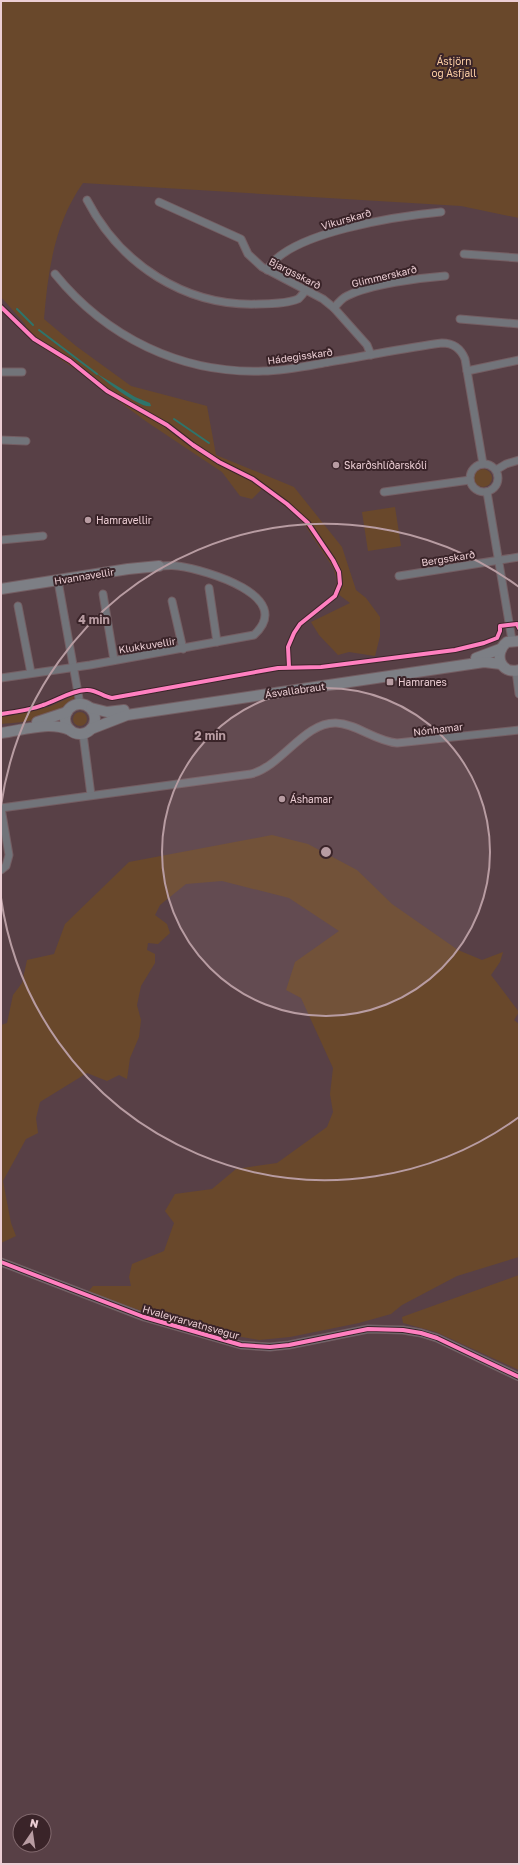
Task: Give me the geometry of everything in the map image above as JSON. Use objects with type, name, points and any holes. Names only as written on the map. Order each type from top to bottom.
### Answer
[{"type":"main road","name":"Hvannavellir","points":[[1,589],[128,569],[164,566]]},
{"type":"main road","name":"Ásvallabraut","points":[[91,708],[113,712],[463,660],[487,655],[500,649],[507,642],[515,641]]},
{"type":"main road","points":[[500,649],[499,659],[501,664],[508,670],[518,671]]},
{"type":"main road","name":"Ásvallabraut","points":[[87,731],[127,715],[484,662],[501,664]]},
{"type":"main road","points":[[1,733],[50,725],[59,726],[76,733],[87,731],[95,720],[91,708],[80,704],[72,706],[67,712],[65,720],[70,730]]},
{"type":"main road","points":[[1,727],[47,720],[67,712]]},
{"type":"street","points":[[87,200],[104,228],[126,254],[154,276],[185,292],[215,301],[256,304],[298,299],[306,290]]},
{"type":"street","name":"Bjargsskarð","points":[[159,202],[240,239],[252,259],[267,270],[323,299],[334,308],[367,345],[371,355]]},
{"type":"street","name":"Vikurskarð","points":[[267,270],[275,259],[284,252],[323,236],[384,219],[441,212]]},
{"type":"street","points":[[464,254],[519,258]]},
{"type":"street","name":"Hádegisskarð","points":[[55,274],[80,302],[114,330],[143,346],[187,363],[233,371],[264,371],[446,343],[454,346],[461,351],[465,359],[483,464]]},
{"type":"street","name":"Glimmerskarð","points":[[334,308],[348,295],[379,286],[426,277],[445,276]]},
{"type":"street","points":[[460,319],[519,324]]},
{"type":"street","points":[[467,371],[519,360]]},
{"type":"street","points":[[1,372],[22,372]]},
{"type":"street","points":[[1,440],[26,441]]},
{"type":"street","points":[[496,470],[506,464],[519,460]]},
{"type":"street","points":[[483,464],[490,465],[496,470],[498,477],[497,483],[493,488],[487,492],[478,491],[474,488],[470,480],[473,469],[483,464]]},
{"type":"street","points":[[384,492],[470,480]]},
{"type":"street","points":[[487,492],[515,641]]},
{"type":"street","points":[[1,540],[43,536]]},
{"type":"street","name":"Bergsskarð","points":[[399,576],[519,557]]},
{"type":"street","name":"Klukkuvellir","points":[[1,678],[182,649],[254,635],[262,626],[265,618],[265,609],[261,601],[250,592],[210,574],[184,567],[164,566]]},
{"type":"street","points":[[58,581],[80,704]]},
{"type":"street","points":[[209,588],[217,642]]},
{"type":"street","name":"Klukkuvellir","points":[[103,594],[114,660]]},
{"type":"street","name":"Klukkuvellir","points":[[172,601],[182,649]]},
{"type":"street","points":[[18,606],[31,674]]},
{"type":"street","points":[[518,671],[519,694]]},
{"type":"street","name":"Nónhamar","points":[[90,795],[251,774],[265,769],[319,726],[337,723],[387,742],[401,743],[519,730]]},
{"type":"street","points":[[1,870],[6,866],[9,855],[1,808],[90,795],[87,731]]},
{"type":"street","name":"Hvaleyrarvatnsvegur","points":[[1,1262],[144,1317],[241,1345],[270,1347],[289,1345],[368,1329],[403,1330],[421,1333],[437,1338],[519,1377]]},
{"type":"green space","name":"Ástjörn og Ásfjall","points":[[1,1],[519,1],[519,218],[461,206],[83,183],[65,215],[54,248],[50,266],[44,319],[76,346],[131,386],[207,406],[216,455],[294,487],[342,547],[356,590],[366,598],[380,617],[380,636],[375,656],[349,652],[338,655],[319,635],[311,622],[350,603],[334,591],[337,582],[334,569],[300,518],[262,489],[252,499],[240,496],[222,472],[147,422],[75,369],[30,339],[25,324],[1,297]]},
{"type":"green space","points":[[479,469],[487,469],[492,474],[490,485],[487,487],[479,487],[474,482],[474,474]]},
{"type":"green space","points":[[395,507],[401,546],[368,551],[362,512]]},
{"type":"green space","points":[[75,696],[70,704],[53,715],[31,721],[1,724],[1,716],[38,710]]},
{"type":"green space","points":[[80,712],[85,714],[87,719],[85,724],[80,726],[75,724],[73,719],[75,714]]},
{"type":"green space","points":[[272,835],[308,844],[357,870],[392,904],[458,950],[482,960],[503,952],[500,962],[491,975],[519,1012],[514,1020],[519,1024],[519,1257],[457,1276],[402,1305],[391,1314],[359,1323],[290,1337],[259,1340],[231,1335],[139,1310],[88,1292],[93,1286],[131,1286],[129,1277],[132,1264],[164,1251],[174,1223],[165,1211],[175,1194],[212,1189],[236,1169],[277,1163],[327,1127],[333,1112],[330,1094],[333,1068],[301,998],[286,990],[295,962],[339,931],[289,898],[222,881],[186,884],[160,905],[155,915],[167,924],[170,933],[158,944],[148,943],[147,950],[155,954],[155,963],[141,986],[137,1005],[141,1020],[139,1037],[130,1058],[127,1079],[119,1075],[107,1081],[87,1073],[40,1102],[36,1118],[38,1133],[26,1139],[3,1181],[11,1223],[16,1236],[1,1243],[1,1025],[7,1023],[13,995],[22,983],[27,960],[54,954],[65,924],[129,862]]},
{"type":"green space","points":[[519,1275],[519,1370],[436,1332],[403,1323],[402,1317]]},
{"type":"shaded area","points":[[96,373],[135,397],[150,403],[151,406],[140,404],[115,388]]},
{"type":"waterway","points":[[17,309],[33,325]]},
{"type":"waterway","points":[[39,330],[97,374]]},
{"type":"waterway","points":[[174,419],[209,443]]},
{"type":"cycle path","points":[[1,307],[34,339],[70,361],[107,391],[167,425],[193,445],[219,462],[253,479],[287,504],[308,523],[333,560],[339,572],[340,584],[335,596],[300,624],[294,633],[288,647],[289,667]]},
{"type":"cycle path","points":[[1,714],[38,707],[69,694],[86,690],[112,698],[278,668],[321,667],[455,650],[484,643],[497,638],[500,631],[500,626],[517,624],[519,628]]},
{"type":"cycle path","points":[[1,1262],[144,1317],[241,1345],[270,1347],[289,1345],[368,1329],[403,1330],[421,1333],[437,1338],[519,1377]]},
{"type":"place","name":"Skarðshlíðarskóli","points":[[336,465]]},
{"type":"place","name":"Hamravellir","points":[[88,520]]},
{"type":"place","name":"Hamranes","points":[[390,682]]},
{"type":"place","name":"Áshamar","points":[[282,799]]}]
